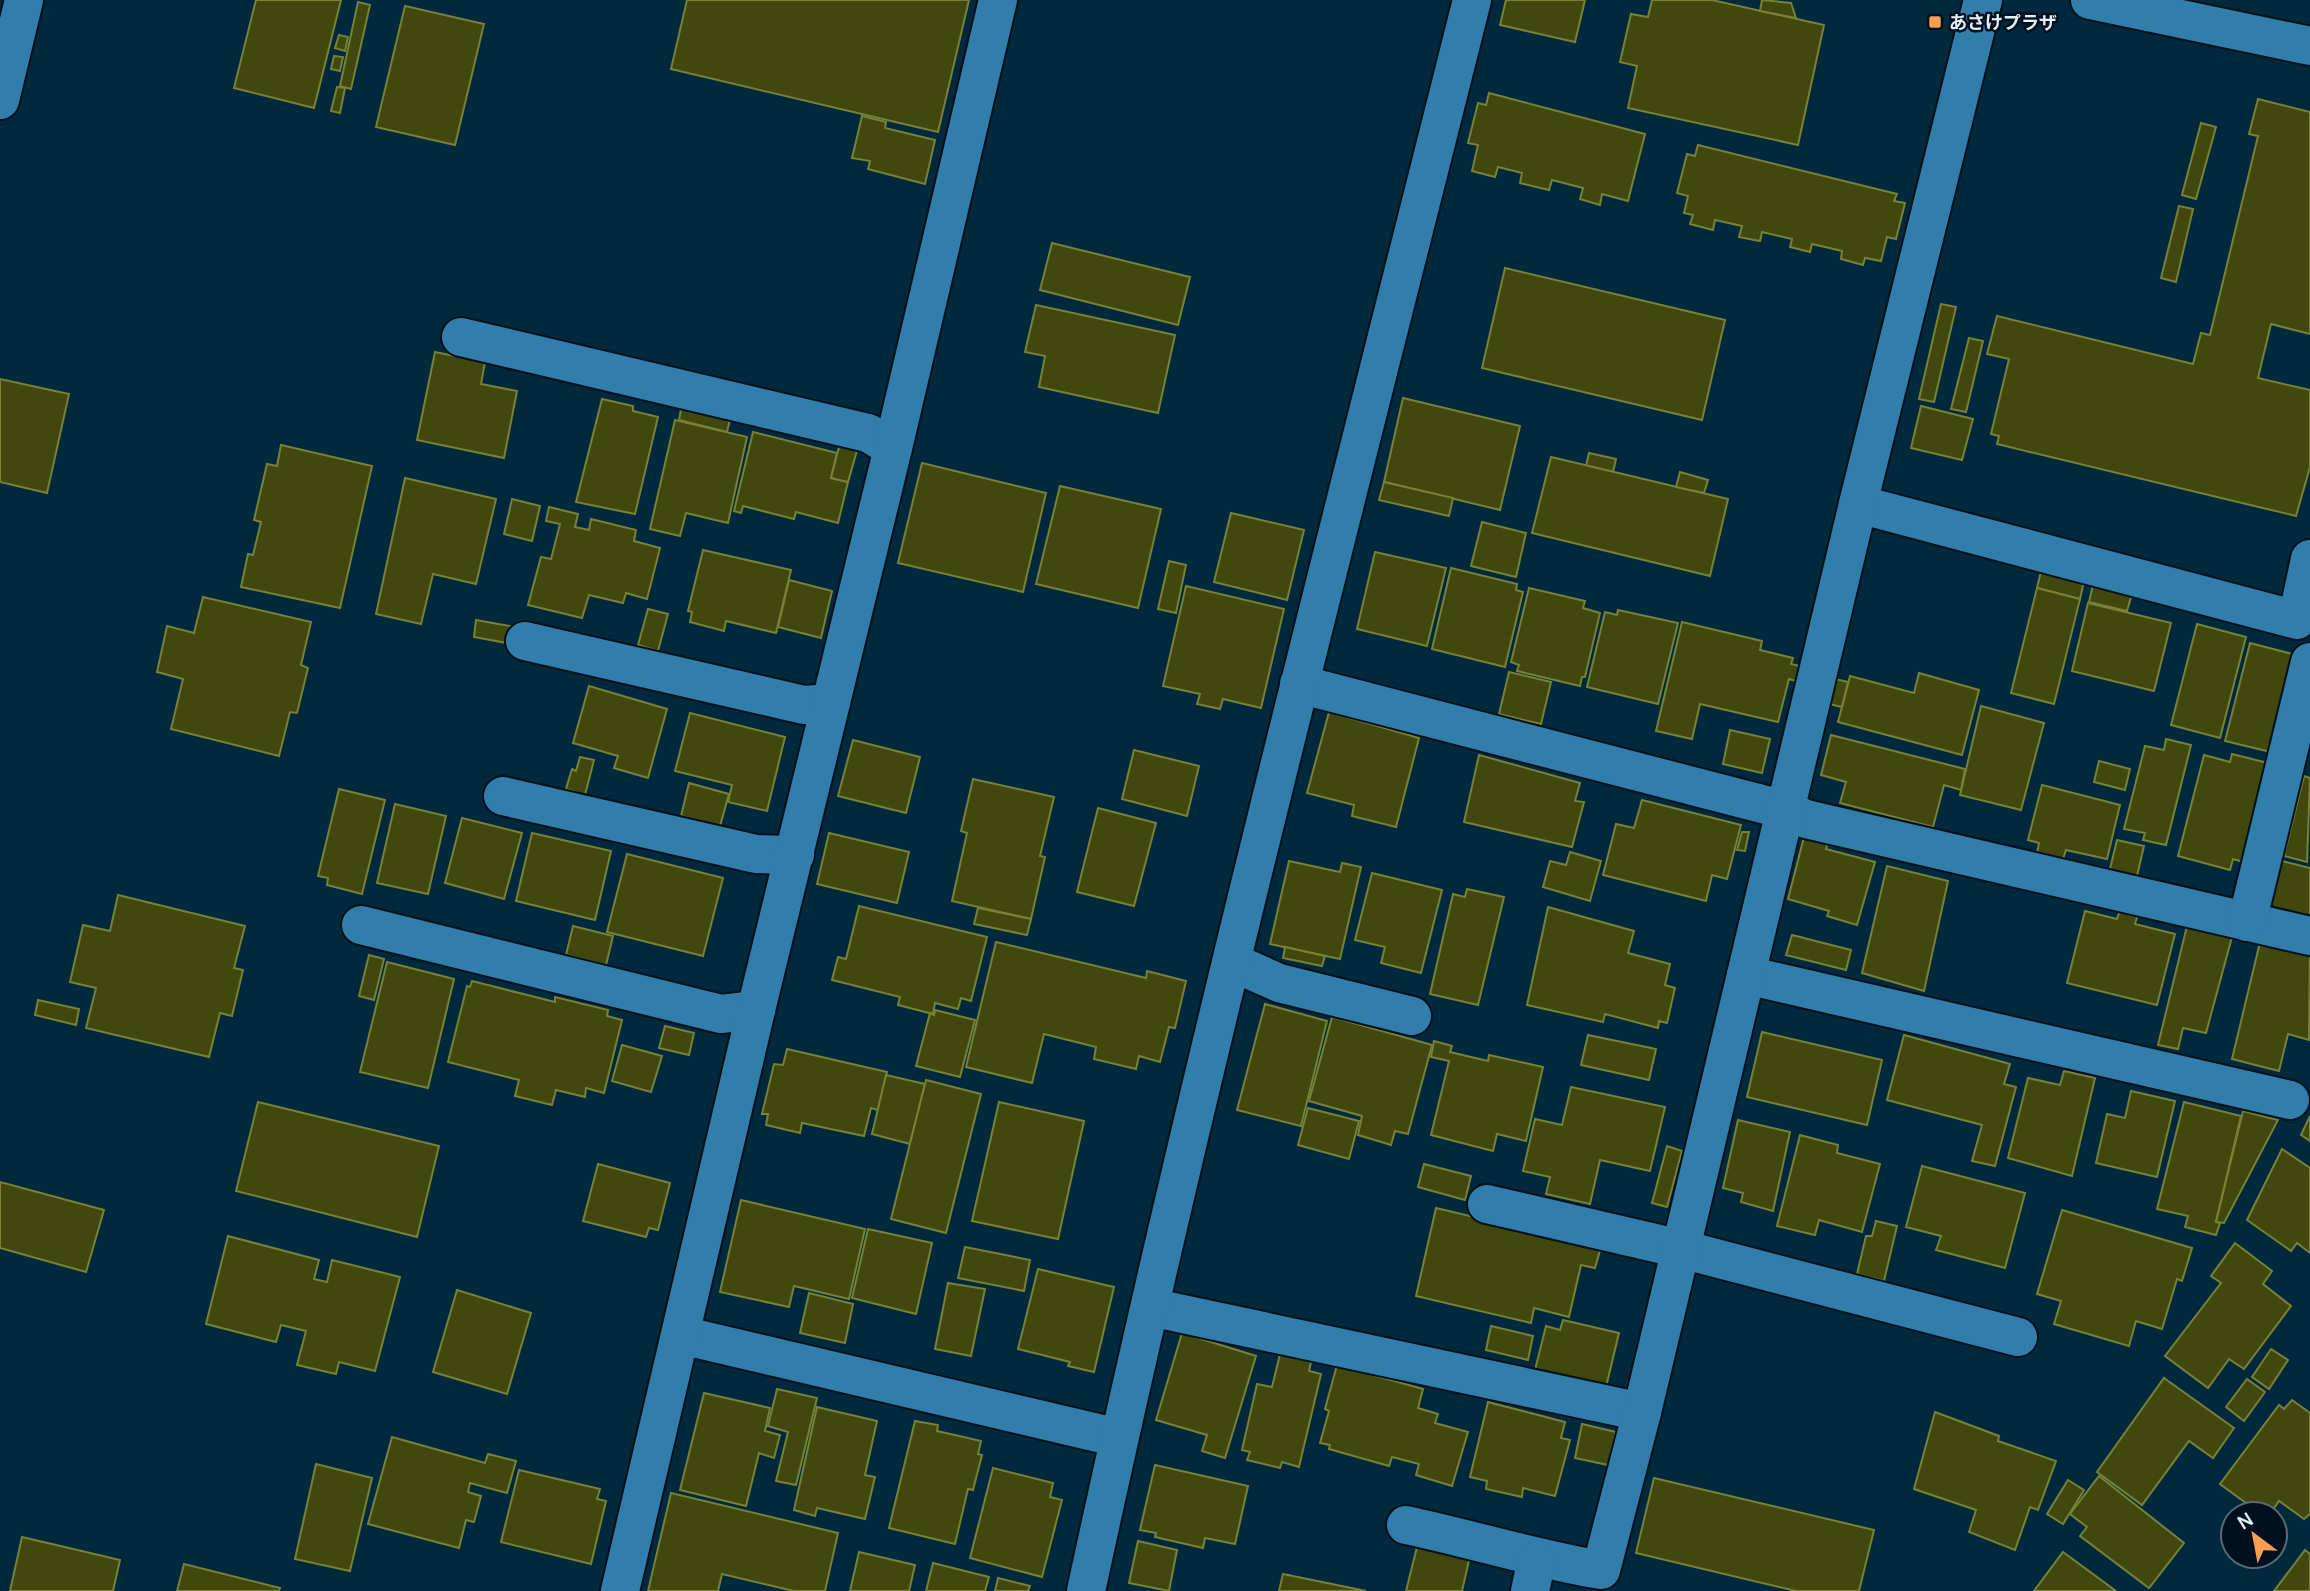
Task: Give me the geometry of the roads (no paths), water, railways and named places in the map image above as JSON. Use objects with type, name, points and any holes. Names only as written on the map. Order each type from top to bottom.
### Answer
[{"type":"street","points":[[0,100],[24,0]]},
{"type":"street","points":[[620,1591],[998,0]]},
{"type":"street","points":[[1086,1591],[1119,1438],[1299,684],[1472,0]]},
{"type":"street","points":[[1406,1525],[1510,1548],[1534,1575],[1601,1570],[1642,1412],[1858,503],[1983,0]]},
{"type":"street","points":[[2090,0],[2310,46]]},
{"type":"street","points":[[461,337],[869,433],[893,448]]},
{"type":"street","points":[[1858,503],[2297,621],[2304,608],[2310,559]]},
{"type":"street","points":[[525,641],[804,705],[831,703]]},
{"type":"street","points":[[2246,922],[2310,662]]},
{"type":"street","points":[[1299,684],[1786,810],[1806,819],[2310,936]]},
{"type":"street","points":[[503,796],[756,854],[795,855]]},
{"type":"street","points":[[360,925],[721,1013],[756,1010]]},
{"type":"street","points":[[1232,962],[1279,983],[1412,1016]]},
{"type":"street","points":[[1745,975],[2290,1100]]},
{"type":"street","points":[[1487,1204],[1681,1249],[2018,1337]]},
{"type":"street","points":[[1150,1307],[1642,1412]]},
{"type":"street","points":[[681,1335],[1119,1438]]},
{"type":"place","name":"あさけプラザ","points":[[1935,22]]}]
